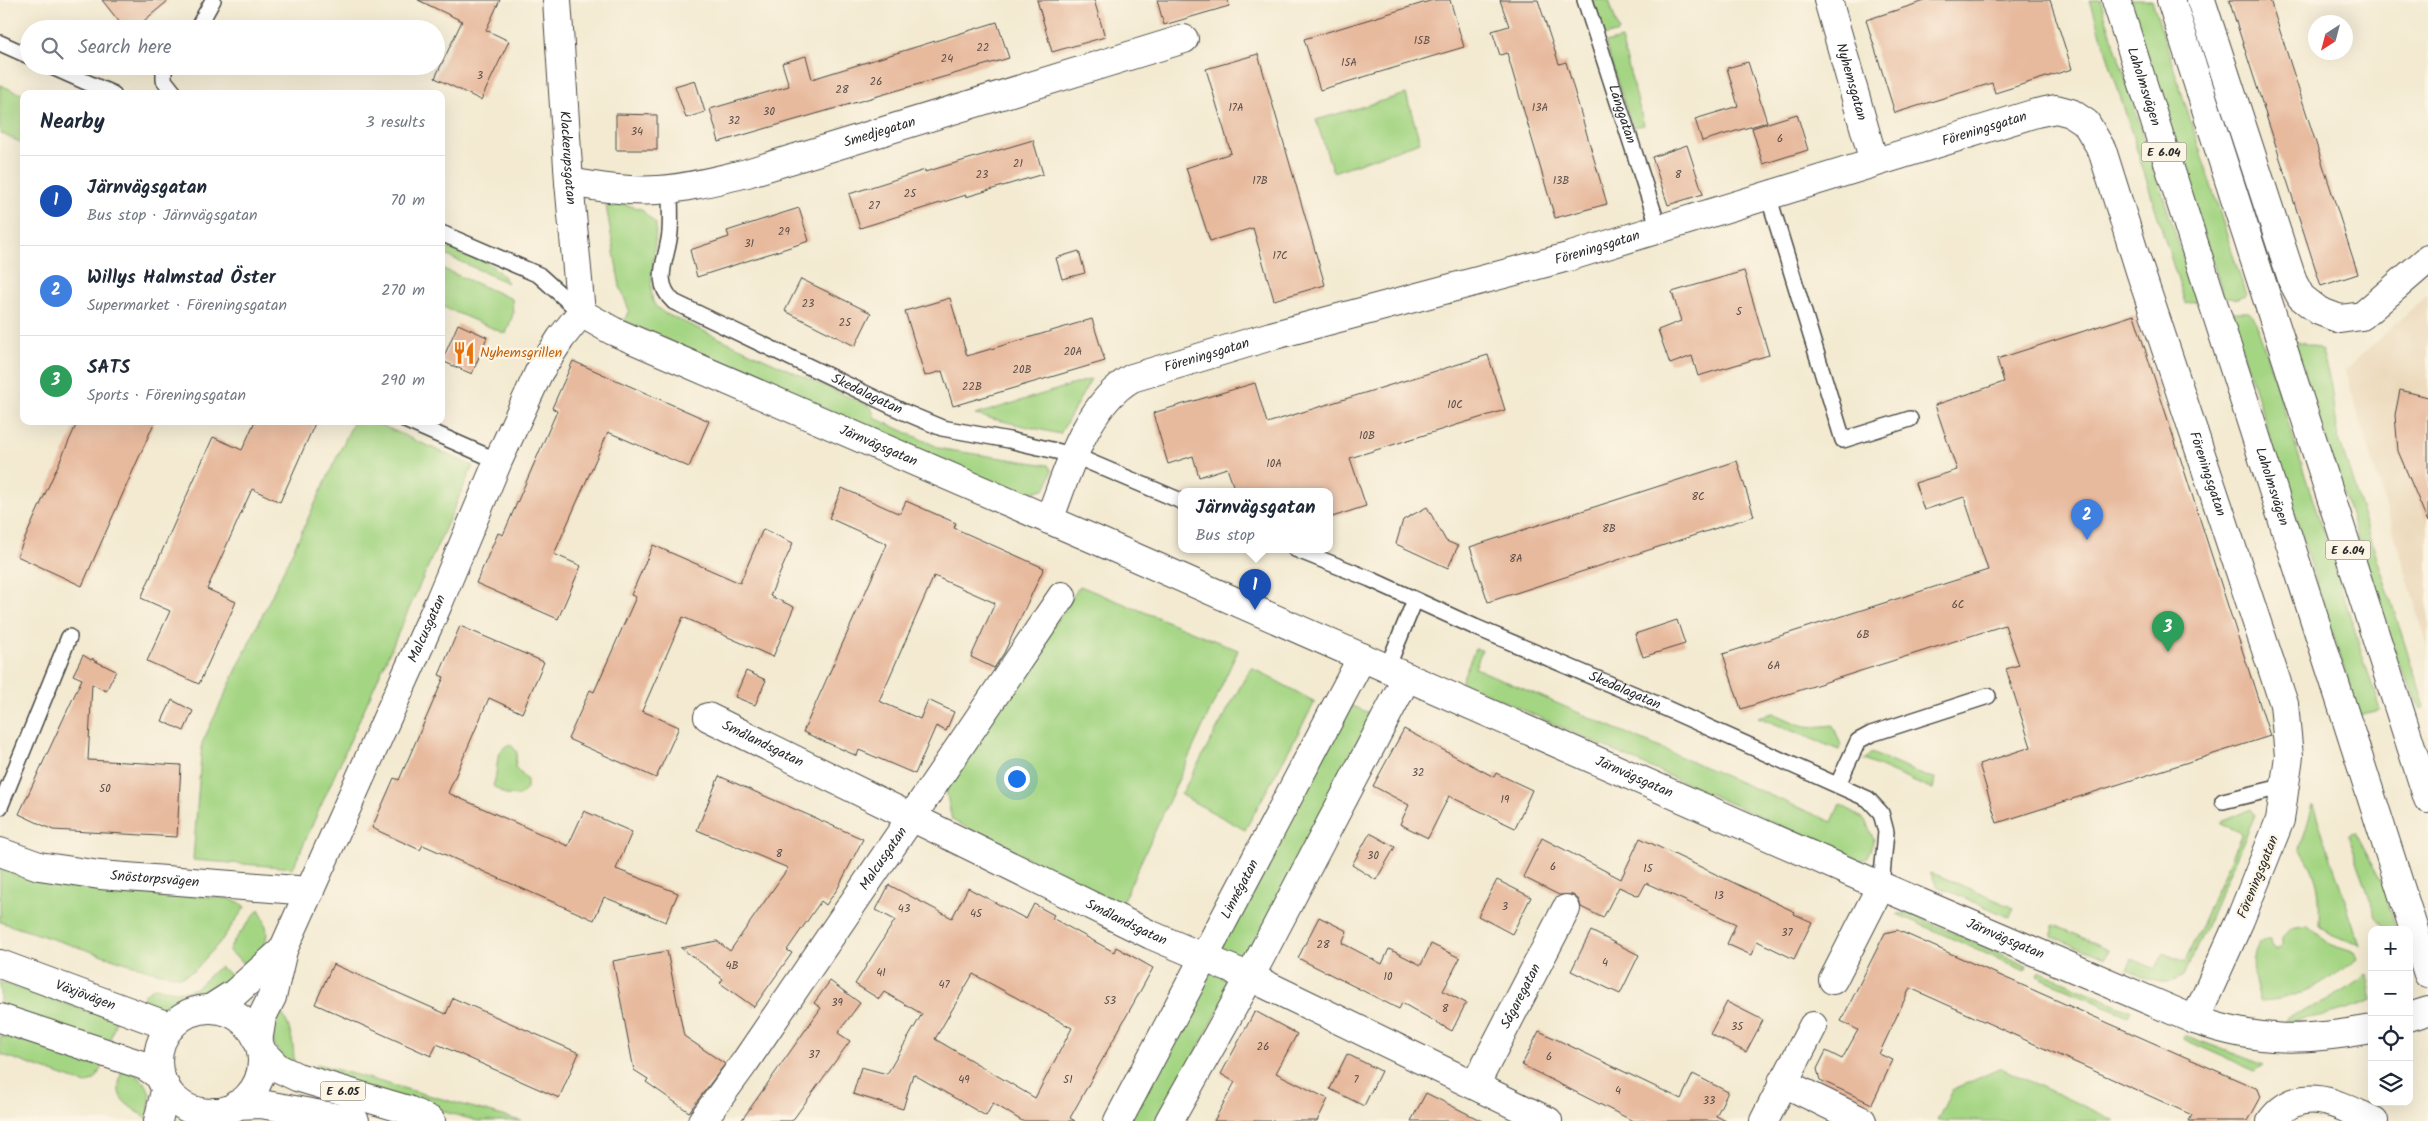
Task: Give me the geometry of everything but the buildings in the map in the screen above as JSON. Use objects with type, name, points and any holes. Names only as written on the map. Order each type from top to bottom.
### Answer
[{"type":"main road","name":"Klackerupsgatan","points":[[557,0],[569,182],[581,313]]},
{"type":"main road","name":"Nyhemsgatan","points":[[1828,0],[1874,162]]},
{"type":"main road","name":"Laholmsvägen","points":[[2116,0],[2428,974]]},
{"type":"main road","name":"E 6.04","points":[[2171,0],[2428,799]]},
{"type":"main road","points":[[2201,0],[2293,282],[2302,297],[2319,312],[2340,319],[2362,316],[2428,259]]},
{"type":"main road","name":"Smedjegatan","points":[[569,182],[618,188],[657,190],[746,173],[1184,39]]},
{"type":"main road","name":"Föreningsgatan","points":[[1049,520],[1073,455],[1105,402],[1118,386],[1132,378],[1271,336],[1568,257],[1874,162],[2056,109],[2071,113],[2086,123],[2102,150],[2141,274],[2284,704],[2289,756],[2280,820],[2269,852],[2195,1020]]},
{"type":"main road","name":"Malcusgatan","points":[[260,1046],[262,1017],[272,997],[283,950],[435,611],[498,461],[539,372],[581,313]]},
{"type":"main road","name":"Järnvägsgatan","points":[[581,313],[613,331],[1049,520],[1881,886],[2195,1020],[2228,1032],[2272,1038],[2326,1037],[2368,1030]]},
{"type":"main road","name":"Malcusgatan","points":[[702,1121],[751,1054],[1062,596]]},
{"type":"main road","name":"Linnégatan","points":[[1118,1121],[1203,956],[1362,657]]},
{"type":"main road","points":[[1170,1121],[1250,977],[1397,673]]},
{"type":"main road","name":"Smålandsgatan","points":[[708,717],[1151,935],[1250,977],[1548,1121]]},
{"type":"main road","name":"Snöstorpsvägen","points":[[0,852],[39,866],[100,875],[310,890]]},
{"type":"main road","points":[[1833,980],[1881,886]]},
{"type":"main road","name":"Sågaregatan","points":[[1475,1085],[1566,909]]},
{"type":"main road","name":"Malcusgatan","points":[[210,1009],[235,993],[283,950]]},
{"type":"main road","name":"Växjövägen","points":[[0,964],[171,1027]]},
{"type":"main road","points":[[158,1121],[163,1082],[159,1069],[159,1051],[171,1027],[188,1014],[210,1009]]},
{"type":"main road","name":"E 6.05","points":[[210,1009],[225,1011],[239,1018],[251,1028],[260,1046],[278,1068],[297,1077],[408,1110],[431,1121]]},
{"type":"main road","points":[[2412,1016],[2428,1011]]},
{"type":"main road","name":"E 6.05","points":[[0,1018],[145,1066],[163,1082],[174,1098],[186,1106],[200,1111],[218,1113],[261,1104],[355,1121]]},
{"type":"main road","points":[[1764,1121],[1782,1082],[1813,1026]]},
{"type":"main road","points":[[218,1113],[248,1096],[257,1082],[262,1066],[260,1046]]},
{"type":"main road","points":[[1782,1082],[1862,1121]]},
{"type":"main road","points":[[2271,1121],[2286,1106],[2313,1099],[2328,1101],[2374,1121]]},
{"type":"lane","points":[[202,20],[212,0]]},
{"type":"lane","name":"Långgatan","points":[[1585,0],[1659,229]]},
{"type":"lane","points":[[0,42],[20,52]]},
{"type":"lane","points":[[71,75],[105,90]]},
{"type":"lane","points":[[164,75],[164,80],[172,90]]},
{"type":"lane","name":"Skedalagatan","points":[[670,188],[670,233],[661,277],[665,294],[674,302],[904,412],[942,428],[1009,440],[1073,455],[1178,500]]},
{"type":"lane","points":[[1768,195],[1843,440],[1910,419]]},
{"type":"lane","points":[[445,235],[539,274],[581,313]]},
{"type":"lane","points":[[417,425],[498,461]]},
{"type":"lane","name":"Skedalagatan","points":[[1305,553],[1370,579],[1838,784],[1868,799],[1881,813],[1886,832],[1881,886]]},
{"type":"lane","points":[[1397,673],[1415,600]]},
{"type":"lane","points":[[0,807],[69,637]]},
{"type":"lane","points":[[1838,784],[1858,742],[1871,734],[1988,696]]},
{"type":"lane","points":[[2222,801],[2286,786]]},
{"type":"shaded area","points":[[2428,294],[2428,647],[2345,370]]},
{"type":"green space","points":[[1592,0],[1609,0],[1619,32],[1604,36]]},
{"type":"green space","points":[[2090,0],[2100,0],[2197,301],[2185,303]]},
{"type":"green space","points":[[2129,0],[2152,0],[2246,295],[2234,299],[2224,297]]},
{"type":"green space","points":[[1621,39],[1644,125],[1632,127],[1605,43]]},
{"type":"green space","points":[[0,85],[20,93],[20,142],[0,133]]},
{"type":"green space","points":[[1406,94],[1420,142],[1333,172],[1316,120]]},
{"type":"green space","points":[[623,204],[641,209],[656,224],[652,299],[655,305],[664,313],[871,407],[875,418],[942,449],[1048,465],[1052,471],[1046,488],[1024,495],[624,321],[629,310],[620,287],[606,205]]},
{"type":"green space","points":[[445,242],[487,262],[508,283],[445,255]]},
{"type":"green space","points":[[445,270],[512,299],[513,314],[506,334],[445,308]]},
{"type":"green space","points":[[2230,312],[2249,312],[2255,319],[2380,710],[2359,715]]},
{"type":"green space","points":[[2295,342],[2303,342],[2322,351],[2331,385],[2336,430],[2425,707],[2421,709],[2400,667],[2389,636]]},
{"type":"green space","points":[[1091,379],[1060,434],[975,415]]},
{"type":"green space","points":[[352,425],[381,425],[473,466],[293,868],[193,860],[202,743]]},
{"type":"green space","points":[[1080,586],[1238,650],[1121,905],[952,820],[945,785]]},
{"type":"green space","points":[[1475,649],[1482,650],[1475,668],[1832,822],[1840,804],[1865,820],[1874,840],[1867,858],[1858,861],[1461,682]]},
{"type":"green space","points":[[1251,667],[1315,702],[1245,830],[1181,795]]},
{"type":"green space","points":[[1350,705],[1377,716],[1245,965],[1218,952]]},
{"type":"green space","points":[[1773,713],[1801,725],[1833,725],[1841,745],[1839,750],[1758,717]]},
{"type":"green space","points":[[510,744],[517,752],[515,767],[527,780],[527,789],[519,796],[506,795],[493,786],[500,753],[505,746]]},
{"type":"green space","points":[[1871,753],[1925,776],[1935,778],[1933,790],[1864,760]]},
{"type":"green space","points":[[2313,805],[2360,945],[2333,935],[2319,926],[2319,895],[2315,877],[2312,868],[2300,849]]},
{"type":"green space","points":[[2251,809],[2255,815],[2184,976],[2169,982],[2162,982],[2149,979],[2127,969],[2132,959],[2156,969],[2163,953],[2185,962],[2242,833],[2221,824],[2221,822]]},
{"type":"green space","points":[[2355,832],[2382,883],[2395,926],[2384,926],[2376,917],[2348,834]]},
{"type":"green space","points":[[0,869],[27,878],[55,884],[112,891],[226,898],[239,902],[245,907],[221,941],[195,970],[181,977],[152,971],[0,922]]},
{"type":"green space","points":[[1930,873],[2014,908],[2009,917],[1937,886]]},
{"type":"green space","points":[[259,909],[266,927],[266,939],[248,966],[229,951],[233,942]]},
{"type":"green space","points":[[1908,913],[2027,966],[2025,971],[1897,914]]},
{"type":"green space","points":[[2053,925],[2109,949],[2105,958],[2053,937]]},
{"type":"green space","points":[[2308,926],[2331,945],[2356,953],[2358,958],[2312,988],[2288,997],[2260,1001],[2253,962],[2257,947],[2262,941],[2270,941],[2271,947],[2276,950],[2282,946],[2282,937],[2290,929]]},
{"type":"green space","points":[[220,967],[237,980],[219,992],[167,1007],[139,1007],[146,993],[155,987],[175,991],[190,990],[199,986]]},
{"type":"green space","points":[[1210,968],[1233,984],[1158,1121],[1127,1121]]},
{"type":"green space","points":[[2039,971],[2131,1011],[2128,1016],[2037,976]]},
{"type":"green space","points":[[2367,975],[2368,1002],[2329,1014],[2285,1021],[2287,1017],[2308,1009],[2348,988]]},
{"type":"green space","points":[[0,982],[116,1020],[109,1044],[0,1006]]},
{"type":"green space","points":[[279,1010],[287,1022],[292,1038],[293,1069],[276,1048],[274,1042],[273,1029]]},
{"type":"green space","points":[[2184,1035],[2264,1065],[2255,1071],[2183,1039]]},
{"type":"green space","points":[[0,1036],[61,1049],[103,1063],[96,1079],[86,1084],[0,1054]]},
{"type":"green space","points":[[317,1064],[521,1121],[478,1121],[312,1076]]},
{"type":"green space","points":[[123,1066],[139,1077],[147,1087],[150,1099],[147,1119],[125,1103],[119,1093]]},
{"type":"green space","points":[[2001,1068],[2116,1121],[1937,1121],[1952,1090]]},
{"type":"place","name":"Nyhemsgrillen","points":[[464,353]]},
{"type":"place","name":"Willys Halmstad Öster","points":[[2087,540]]},
{"type":"place","name":"Järnvägsgatan","points":[[1255,610]]},
{"type":"place","name":"SATS","points":[[2168,652]]}]
